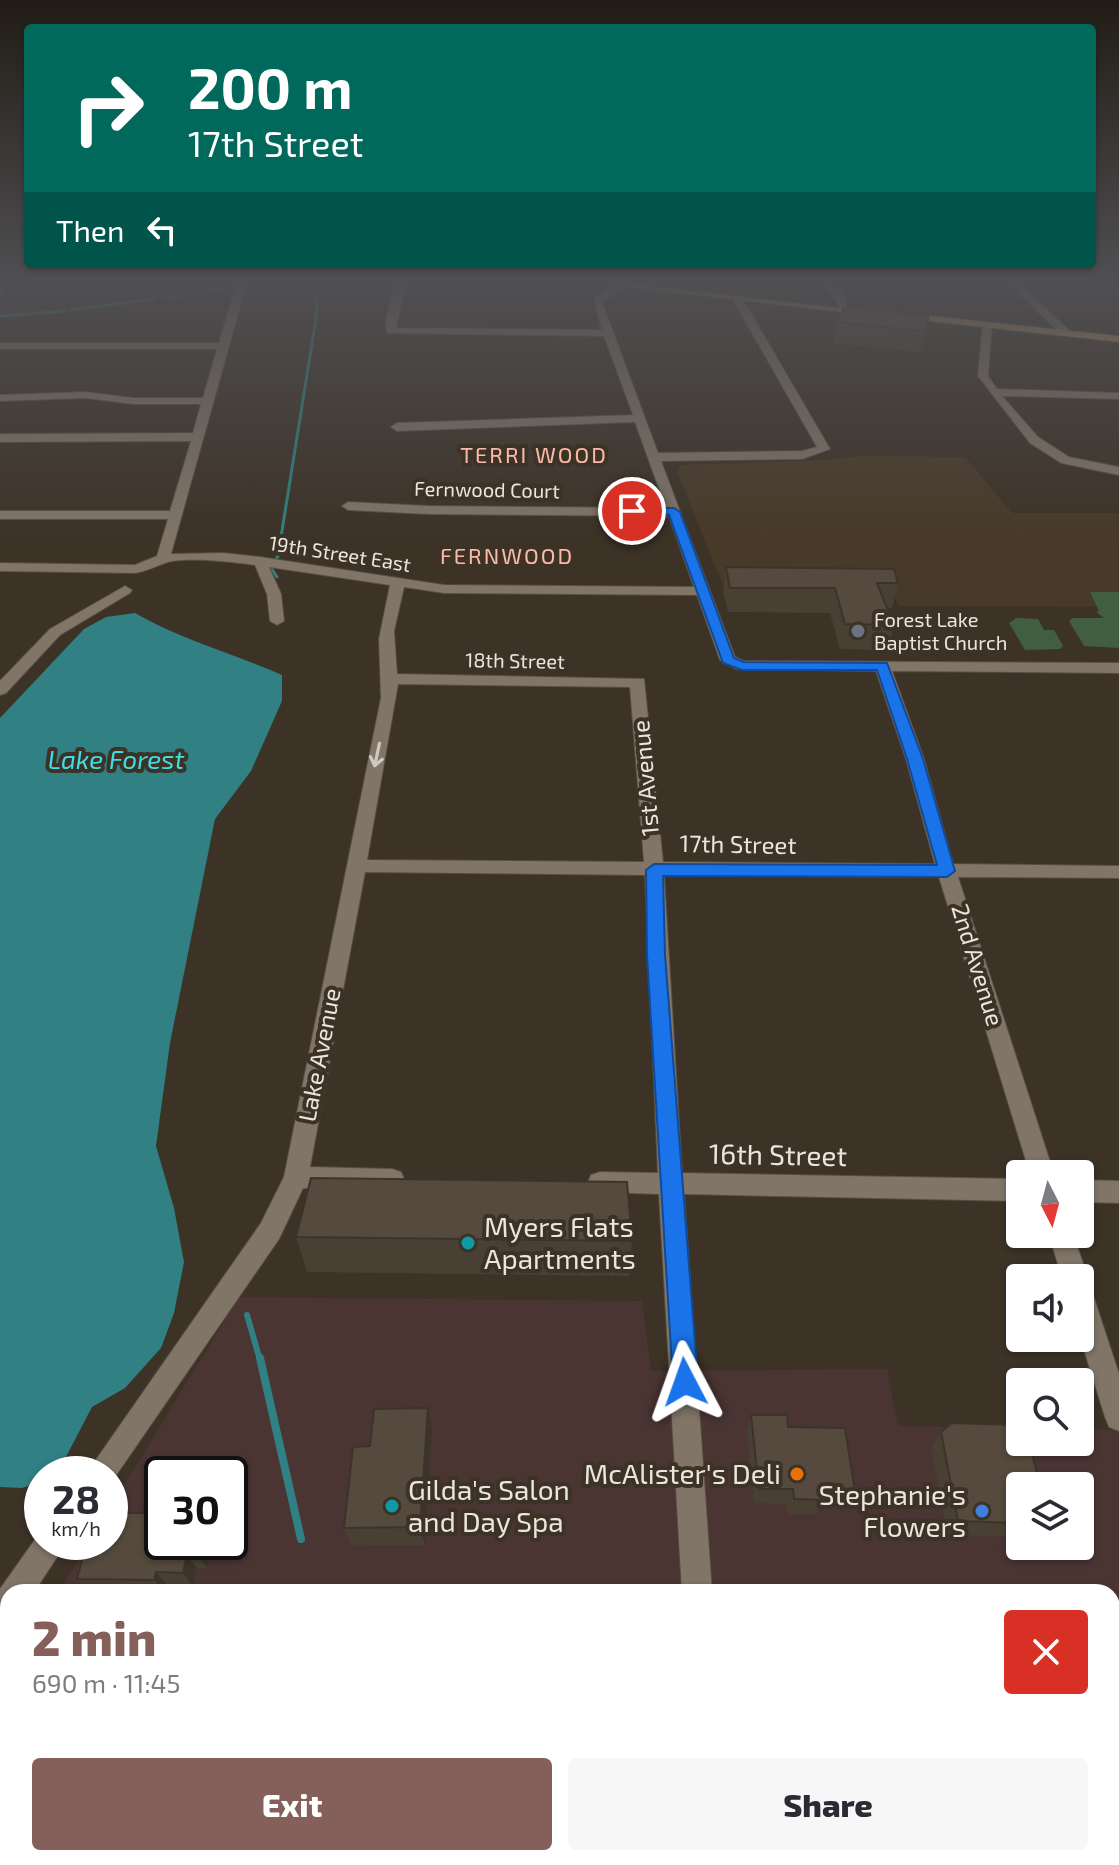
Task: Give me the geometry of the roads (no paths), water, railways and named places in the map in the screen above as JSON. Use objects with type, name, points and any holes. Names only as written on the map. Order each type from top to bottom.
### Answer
[{"type":"street","points":[[163,558],[218,365]]},
{"type":"street","points":[[618,365],[728,660],[742,666],[1119,668]]},
{"type":"street","points":[[655,457],[802,455],[824,449],[776,365]]},
{"type":"street","points":[[982,365],[993,392],[1046,450],[1078,464],[1119,471]]},
{"type":"street","points":[[993,392],[1119,396]]},
{"type":"street","points":[[0,398],[86,395],[133,401],[208,401]]},
{"type":"street","points":[[397,427],[637,418]]},
{"type":"street","points":[[0,438],[196,437]]},
{"type":"street","name":"Fernwood Court","points":[[348,506],[429,510],[674,512]]},
{"type":"street","points":[[0,515],[177,515]]},
{"type":"street","name":"19th Street East","points":[[0,567],[135,569],[151,566],[163,558],[223,557],[293,565],[398,584],[460,590],[702,591]]},
{"type":"street","points":[[260,561],[274,594],[277,621]]},
{"type":"street","name":"Lake Avenue","points":[[113,1456],[270,1231],[296,1177],[392,679],[385,649],[391,604],[398,584]]},
{"type":"street","points":[[0,690],[55,632],[125,590]]},
{"type":"street","name":"2nd Avenue","points":[[882,666],[915,759],[1038,1160]]},
{"type":"street","name":"18th Street","points":[[392,679],[638,682]]},
{"type":"street","name":"1st Avenue","points":[[638,682],[654,870],[656,955],[696,1584]]},
{"type":"street","name":"17th Street","points":[[356,866],[1119,872]]},
{"type":"street","points":[[296,1177],[415,1180]]},
{"type":"street","name":"16th Street","points":[[580,1182],[1006,1190]]},
{"type":"street","points":[[1094,1191],[1119,1192]]},
{"type":"street","points":[[1094,1339],[1119,1417]]},
{"type":"street","points":[[21,1584],[39,1560]]},
{"type":"water","name":"Lake Forest","points":[[135,613],[189,639],[282,675],[282,701],[251,771],[215,819],[170,1043],[156,1146],[174,1208],[184,1262],[174,1313],[161,1348],[125,1388],[92,1407],[66,1456],[24,1456],[24,1487],[0,1487],[0,718],[84,629],[106,617]]},
{"type":"waterway","points":[[277,577],[271,568],[278,556],[309,365]]},
{"type":"waterway","points":[[247,1315],[260,1360]]},
{"type":"waterway","points":[[260,1358],[301,1539]]},
{"type":"place","name":"Forest Lake Baptist Church","points":[[858,631]]},
{"type":"place","name":"Myers Flats Apartments","points":[[468,1243]]},
{"type":"place","name":"McAlister's Deli","points":[[797,1474]]},
{"type":"place","name":"Gilda's Salon and Day Spa","points":[[392,1506]]},
{"type":"place","name":"Stephanie's Flowers","points":[[982,1511]]},
{"type":"district","name":"TERRI WOOD","points":[[534,455]]},
{"type":"district","name":"FERNWOOD","points":[[507,556]]}]
